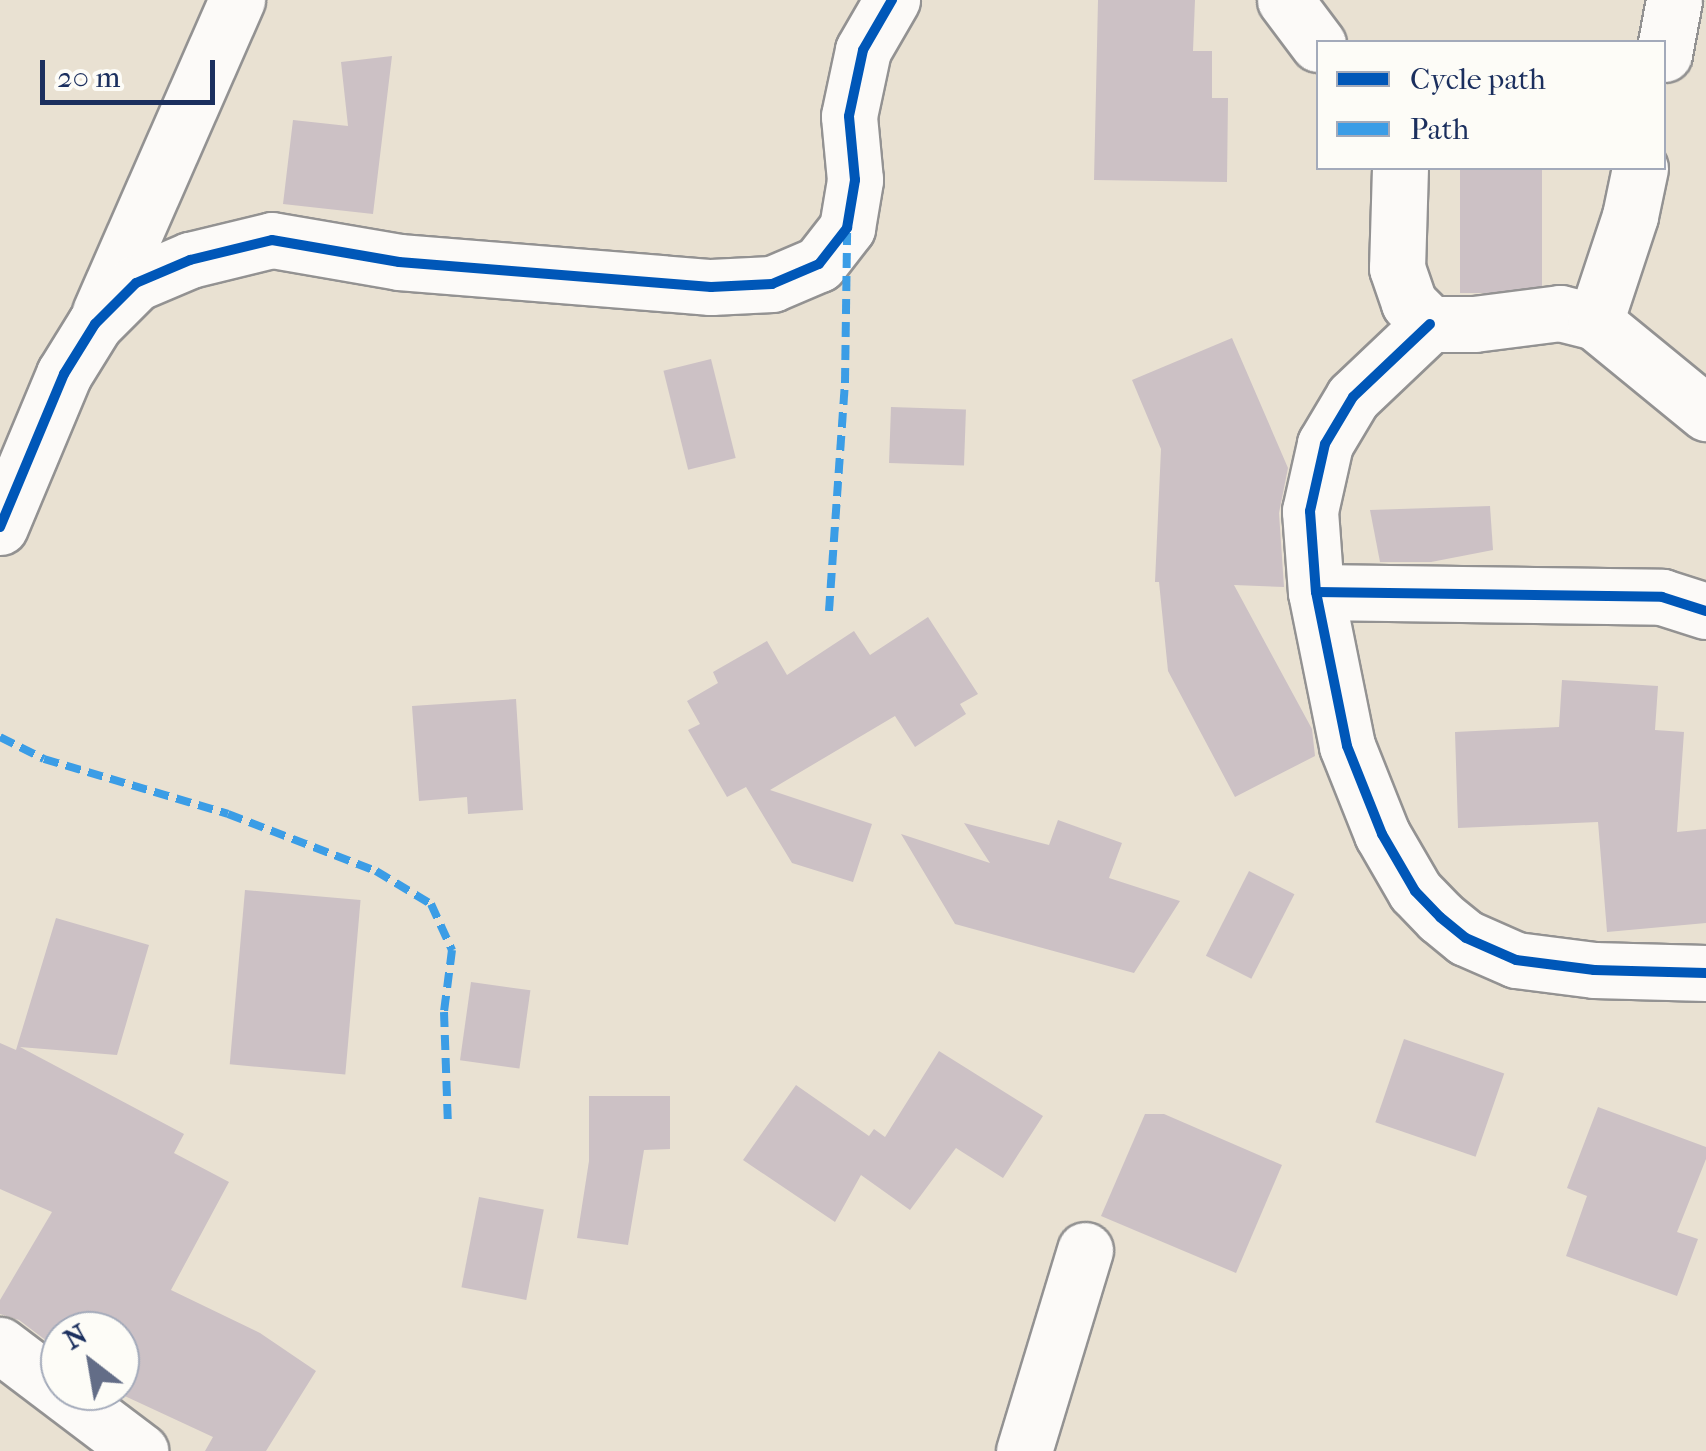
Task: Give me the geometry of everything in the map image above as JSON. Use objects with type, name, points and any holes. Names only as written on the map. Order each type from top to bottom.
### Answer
[{"type":"street","points":[[0,527],[64,374],[95,324],[237,0]]},
{"type":"street","points":[[95,324],[136,283],[190,260],[272,240],[436,266],[711,286],[772,284],[819,264],[847,228],[854,180],[850,116],[853,100],[863,50],[892,0]]},
{"type":"street","points":[[1285,0],[1316,41]]},
{"type":"street","points":[[1666,43],[1674,0]]},
{"type":"street","points":[[1400,170],[1397,268],[1409,303],[1430,324]]},
{"type":"street","points":[[1595,322],[1630,216],[1640,170]]},
{"type":"street","points":[[1706,413],[1595,322],[1560,314],[1474,324],[1430,324],[1353,397],[1326,444],[1310,511],[1316,592],[1347,746],[1382,834],[1415,891],[1466,938],[1516,960],[1594,970],[1706,973]]},
{"type":"street","points":[[1316,592],[1662,598],[1706,611]]},
{"type":"street","points":[[1024,1451],[1085,1250]]},
{"type":"street","points":[[0,1345],[140,1451]]},
{"type":"building","points":[[1098,0],[1195,0],[1193,51],[1212,51],[1212,98],[1228,98],[1227,182],[1094,180]]},
{"type":"building","points":[[392,56],[373,214],[283,204],[293,120],[348,126],[341,62]]},
{"type":"building","points":[[1460,170],[1542,170],[1542,293],[1460,293]]},
{"type":"building","points":[[1232,338],[1288,468],[1279,513],[1284,587],[1234,585],[1312,729],[1315,756],[1235,797],[1168,671],[1159,582],[1155,582],[1161,449],[1132,380]]},
{"type":"building","points":[[711,359],[736,458],[688,470],[663,371]]},
{"type":"building","points":[[891,407],[966,410],[964,466],[889,463]]},
{"type":"building","points":[[1490,506],[1493,550],[1431,562],[1380,562],[1370,510]]},
{"type":"building","points":[[928,617],[978,694],[960,704],[966,714],[915,747],[895,716],[770,790],[872,824],[853,882],[792,863],[746,787],[727,797],[688,730],[700,724],[687,701],[718,683],[713,672],[767,641],[787,675],[854,631],[870,655]]},
{"type":"building","points":[[1562,680],[1658,686],[1655,730],[1684,732],[1677,832],[1706,829],[1706,923],[1607,932],[1598,822],[1458,828],[1455,732],[1559,727]]},
{"type":"building","points":[[516,699],[523,810],[468,814],[467,797],[419,801],[412,706]]},
{"type":"building","points":[[1058,820],[1122,843],[1109,878],[1180,901],[1134,973],[955,924],[901,834],[990,863],[964,823],[1049,845]]},
{"type":"building","points":[[1249,871],[1294,894],[1251,979],[1206,956]]},
{"type":"building","points":[[245,890],[361,900],[345,1074],[230,1064]]},
{"type":"building","points":[[56,918],[149,945],[117,1055],[20,1047],[184,1134],[174,1153],[229,1182],[171,1290],[260,1333],[316,1371],[266,1451],[205,1451],[213,1437],[140,1403],[140,1311],[40,1311],[40,1336],[19,1320],[0,1314],[0,1300],[52,1212],[0,1189],[0,1043],[16,1050]]},
{"type":"building","points":[[471,982],[530,990],[519,1069],[460,1060]]},
{"type":"building","points":[[1404,1039],[1504,1074],[1476,1157],[1375,1122]]},
{"type":"building","points":[[939,1051],[1043,1116],[1003,1178],[956,1148],[910,1210],[861,1175],[835,1222],[743,1160],[796,1085],[869,1136],[874,1129],[885,1137]]},
{"type":"building","points":[[589,1096],[670,1096],[670,1149],[644,1150],[628,1245],[577,1238],[589,1161]]},
{"type":"building","points":[[1598,1107],[1706,1147],[1706,1159],[1677,1232],[1698,1239],[1677,1296],[1566,1256],[1587,1196],[1567,1188]]},
{"type":"building","points":[[1145,1114],[1164,1114],[1282,1165],[1236,1273],[1101,1216]]},
{"type":"building","points":[[479,1197],[544,1210],[526,1300],[461,1287]]},
{"type":"marked path","points":[[829,611],[845,383],[847,233]]},
{"type":"marked path","points":[[0,737],[44,759],[228,814],[376,871],[431,904],[452,950],[444,1012],[448,1126]]},
{"type":"cycle path","points":[[0,527],[64,374],[95,324],[136,283],[190,260],[272,240],[399,262],[711,287],[772,284],[819,264],[847,228],[855,180],[849,116],[863,50],[892,0]]},
{"type":"cycle path","points":[[1430,324],[1353,397],[1325,444],[1310,511],[1316,592],[1347,746],[1382,834],[1415,891],[1440,917],[1466,938],[1516,960],[1594,970],[1706,973]]},
{"type":"cycle path","points":[[1316,592],[1662,597],[1706,611]]}]
